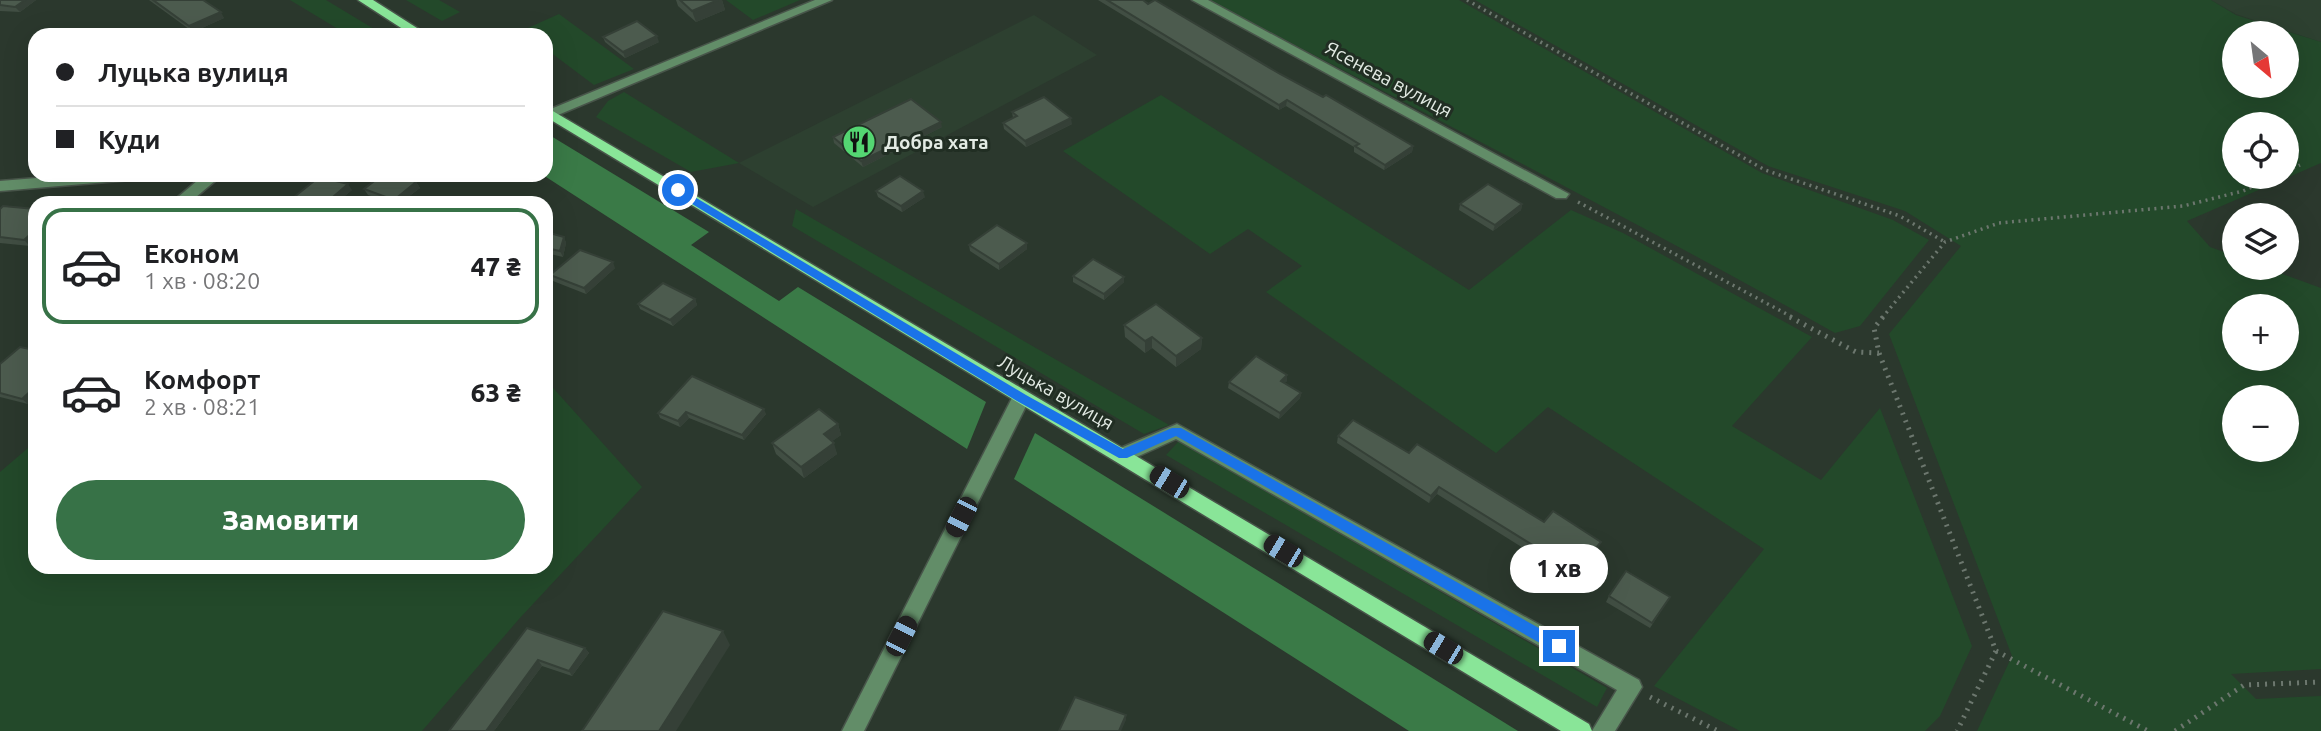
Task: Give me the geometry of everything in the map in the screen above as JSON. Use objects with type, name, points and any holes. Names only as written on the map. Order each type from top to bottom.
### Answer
[{"type":"main road","points":[[364,0],[410,28]]},
{"type":"main road","name":"Луцька вулиця","points":[[553,117],[1021,398],[1123,455],[1581,731]]},
{"type":"street","points":[[553,112],[826,0]]},
{"type":"street","name":"Ясенева вулиця","points":[[1198,0],[1561,194]]},
{"type":"street","points":[[0,186],[48,182]]},
{"type":"street","points":[[188,196],[205,182]]},
{"type":"street","points":[[853,731],[1021,398]]},
{"type":"street","points":[[1123,455],[1177,431],[1631,687],[1603,731]]},
{"type":"path","points":[[1467,0],[1765,170],[1899,216],[1945,242]]},
{"type":"path","points":[[2148,731],[1996,651],[1879,353],[1874,328],[1945,242],[1999,223],[2183,206],[2247,189]]},
{"type":"path","points":[[1561,194],[1629,227],[1856,352],[1879,353]]},
{"type":"path","points":[[1957,731],[1996,651]]},
{"type":"path","points":[[2175,731],[2244,685],[2321,682]]},
{"type":"path","points":[[1631,687],[1718,731]]},
{"type":"shaded area","points":[[2211,0],[2321,0],[2321,42],[2300,35],[2300,21],[2257,21],[2236,14]]},
{"type":"shaded area","points":[[1034,15],[1097,55],[813,207],[739,163]]},
{"type":"green space","points":[[290,0],[326,0],[372,28],[336,28]]},
{"type":"green space","points":[[406,0],[439,0],[460,12],[442,21]]},
{"type":"green space","points":[[726,0],[800,0],[753,20]]},
{"type":"green space","points":[[1209,0],[1459,0],[1762,173],[1893,220],[1929,240],[1860,326],[1835,333],[1602,206]]},
{"type":"green space","points":[[1475,0],[2211,0],[2236,15],[2255,21],[2222,21],[2222,98],[2300,98],[2300,35],[2321,42],[2321,163],[2299,173],[2299,112],[2222,112],[2222,189],[2261,189],[2229,203],[2222,203],[2222,206],[2187,221],[2210,247],[2222,251],[2222,280],[2299,280],[2321,288],[2321,669],[2231,674],[2256,699],[2321,696],[2321,731],[1977,731],[2012,656],[1889,334],[1961,246],[1905,211],[1768,166]]},
{"type":"green space","points":[[559,14],[634,69],[594,85],[553,54],[553,28],[528,28]]},
{"type":"green space","points":[[624,92],[739,163],[691,172],[596,117],[608,101]]},
{"type":"green space","points":[[1161,95],[1469,290],[1571,210],[1623,233],[1812,337],[1732,426],[1821,480],[1880,408],[1972,646],[1940,716],[1925,731],[1740,731],[1654,686],[1764,549],[1548,407],[1496,453],[1266,292],[1302,266],[1248,229],[1210,254],[1063,151]]},
{"type":"green space","points":[[553,137],[709,232],[691,245],[779,301],[798,287],[986,402],[967,449],[553,181]]},
{"type":"green space","points":[[796,209],[1169,425],[1144,434],[792,226]]},
{"type":"green space","points":[[553,388],[642,487],[519,619],[422,731],[0,731],[0,472],[28,448],[28,574],[553,574]]},
{"type":"green space","points":[[1035,433],[1518,731],[1409,731],[1014,479]]},
{"type":"green space","points":[[1179,441],[1607,688],[1597,707],[1166,455]]},
{"type":"building","points":[[0,0],[25,0],[15,7],[0,5]]},
{"type":"building","points":[[153,0],[203,0],[221,12],[189,26]]},
{"type":"building","points":[[680,0],[718,0],[692,11]]},
{"type":"building","points":[[1107,0],[1143,0],[1148,4],[1155,0],[1280,74],[1323,97],[1326,95],[1413,146],[1385,165],[1355,146],[1359,144],[1287,100],[1279,105]]},
{"type":"building","points":[[637,21],[657,36],[623,52],[603,37]]},
{"type":"building","points":[[1044,97],[1071,118],[1025,141],[1003,123],[1017,116],[1012,112]]},
{"type":"building","points":[[911,99],[941,122],[861,161],[833,137]]},
{"type":"building","points":[[900,176],[923,191],[901,206],[876,191]]},
{"type":"building","points":[[313,182],[348,184],[334,196],[295,196]]},
{"type":"building","points":[[373,182],[416,182],[399,196],[383,196],[364,189]]},
{"type":"building","points":[[1488,184],[1522,204],[1495,225],[1460,204]]},
{"type":"building","points":[[3,206],[28,208],[28,236],[24,240],[0,237],[0,209]]},
{"type":"building","points":[[997,225],[1027,243],[999,264],[969,245]]},
{"type":"building","points":[[553,234],[564,237],[560,251],[553,250]]},
{"type":"building","points":[[580,250],[613,262],[584,288],[553,276],[553,272]]},
{"type":"building","points":[[1093,259],[1124,277],[1104,294],[1073,276]]},
{"type":"building","points":[[663,283],[695,299],[670,320],[638,304]]},
{"type":"building","points":[[1156,304],[1202,338],[1176,356],[1152,337],[1145,341],[1124,325]]},
{"type":"building","points":[[20,347],[28,349],[28,393],[22,399],[0,393],[0,364]]},
{"type":"building","points":[[1256,356],[1287,375],[1281,381],[1301,393],[1280,413],[1229,382]]},
{"type":"building","points":[[692,376],[764,409],[742,435],[686,412],[678,421],[658,413]]},
{"type":"building","points":[[819,409],[838,424],[824,434],[834,443],[801,467],[772,443]]},
{"type":"building","points":[[1353,420],[1409,453],[1417,444],[1544,522],[1553,511],[1601,542],[1576,572],[1439,487],[1431,496],[1338,436]]},
{"type":"building","points":[[1626,571],[1670,597],[1652,623],[1609,596]]},
{"type":"building","points":[[663,611],[723,631],[659,731],[582,731]]},
{"type":"building","points":[[527,628],[585,648],[569,671],[538,660],[486,731],[449,731]]},
{"type":"building","points":[[1075,697],[1126,715],[1119,731],[1059,731]]},
{"type":"place","name":"Добра хата","points":[[859,142]]},
{"type":"route","points":[[678,190],[1021,398],[1123,455],[1177,431],[1559,646]]}]
